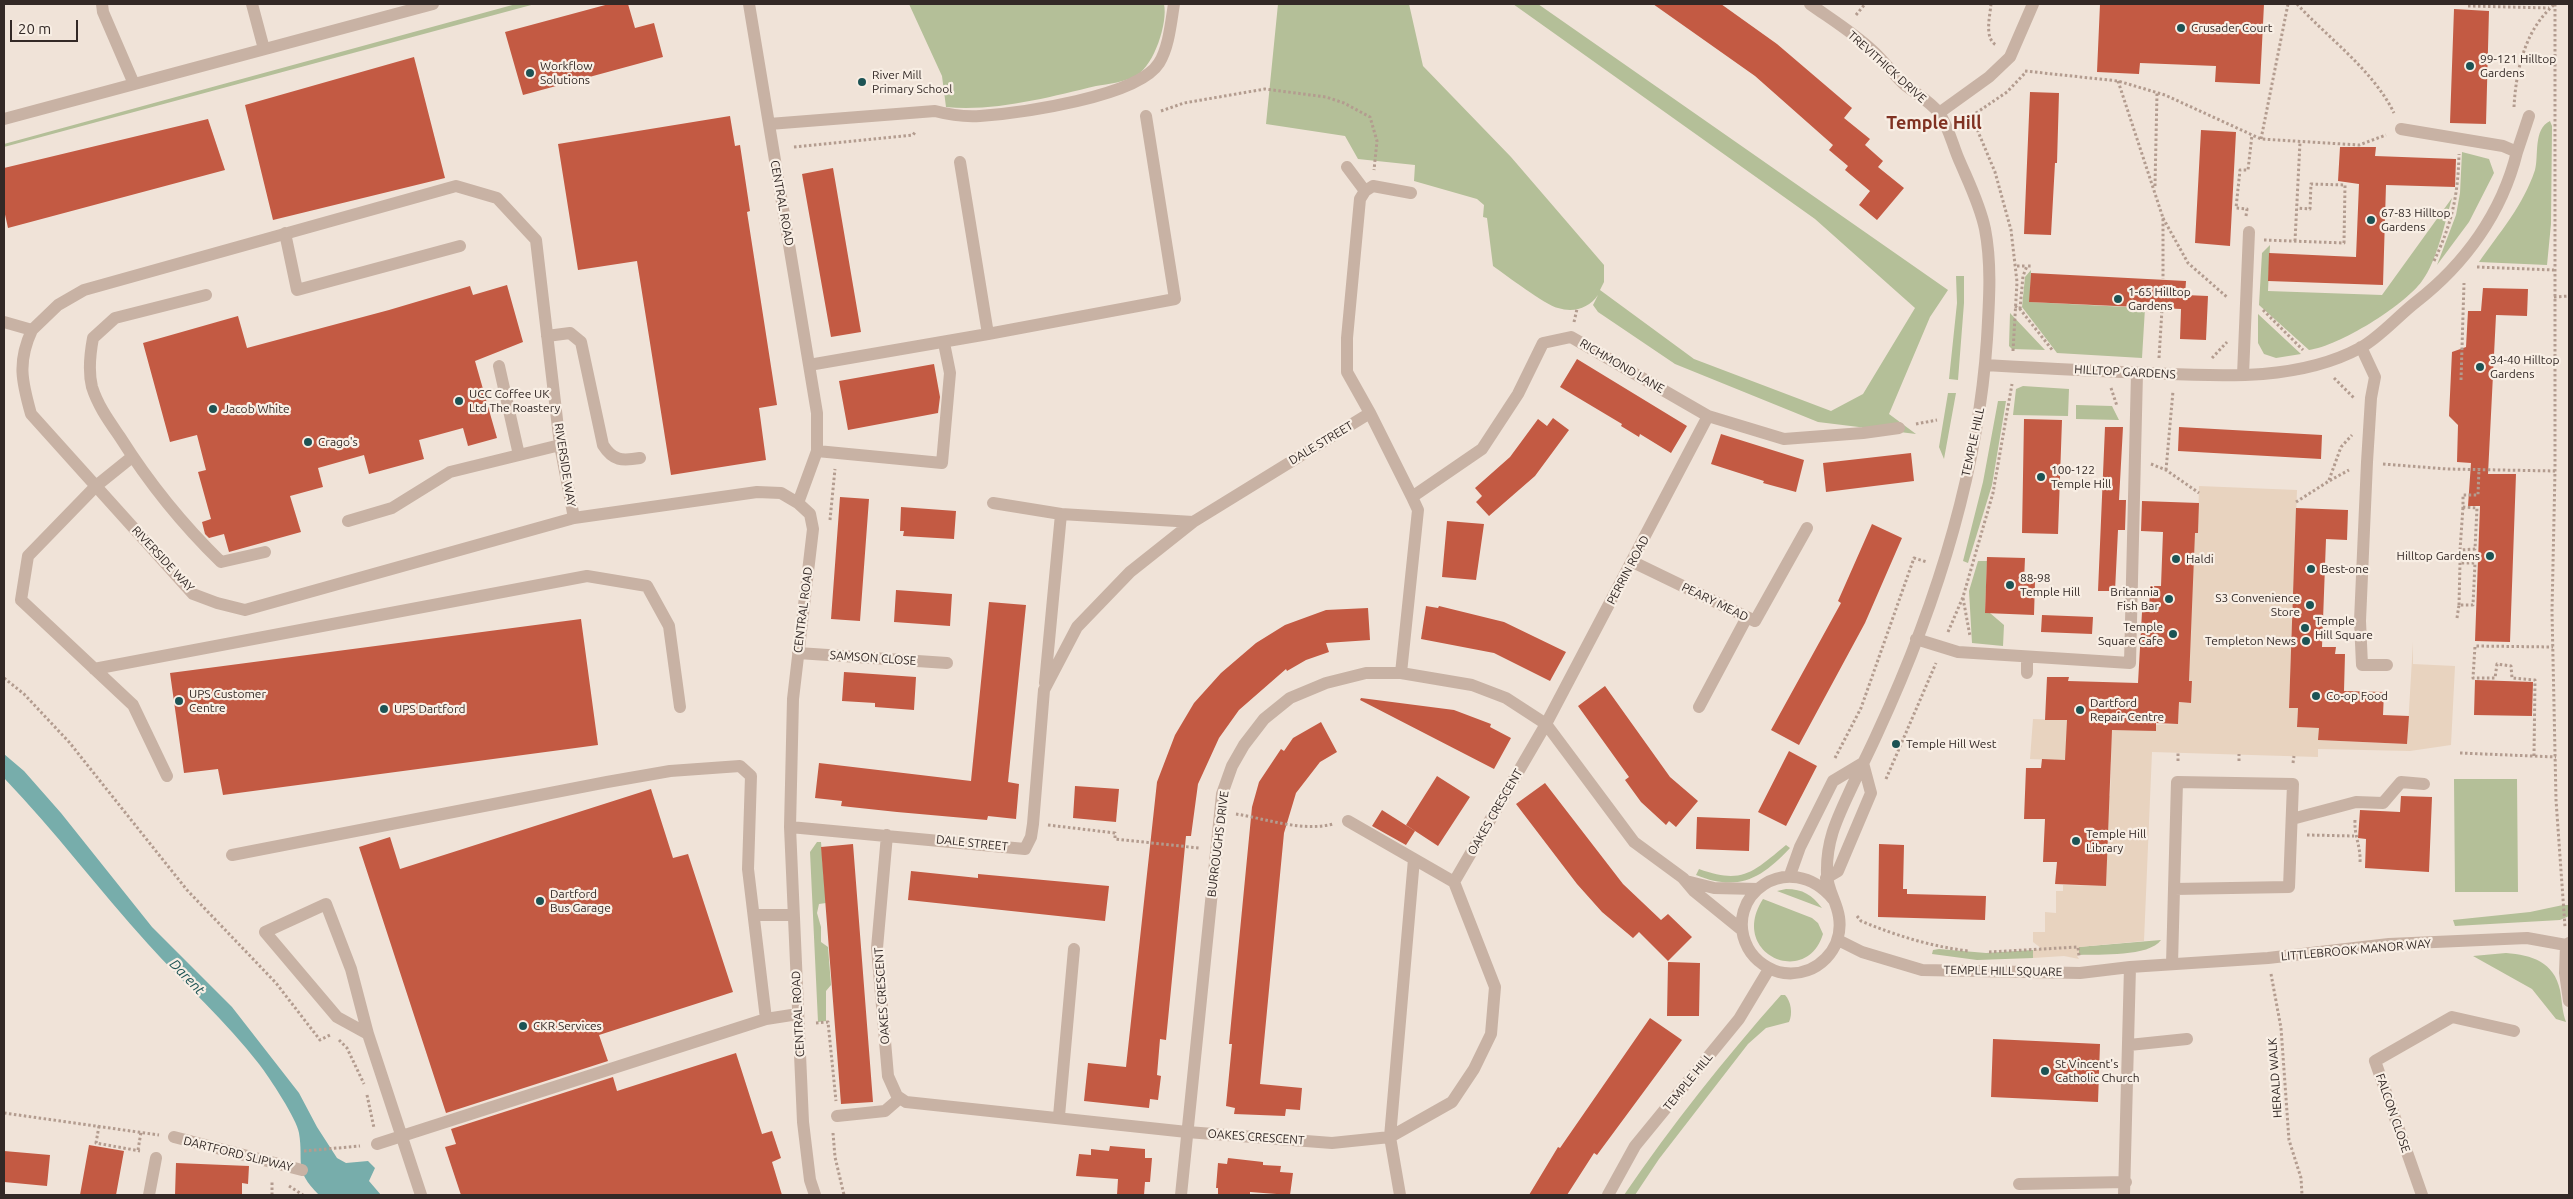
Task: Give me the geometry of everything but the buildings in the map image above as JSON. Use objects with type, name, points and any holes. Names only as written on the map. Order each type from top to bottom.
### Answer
[{"type":"street","points":[[102,4],[103,12],[134,84]]},
{"type":"street","points":[[252,4],[264,49]]},
{"type":"street","points":[[4,119],[433,4]]},
{"type":"street","points":[[769,124],[935,111],[953,115],[979,116],[1046,107],[1122,89],[1143,79],[1159,63],[1170,28],[1174,4]]},
{"type":"street","name":"TREVITHICK DRIVE","points":[[1810,4],[1873,51],[1901,81],[1939,113]]},
{"type":"street","points":[[1939,113],[1989,77],[2010,57],[2033,4]]},
{"type":"street","name":"CENTRAL ROAD","points":[[750,10],[816,413],[817,451],[798,503],[810,514],[813,529],[798,653],[791,744],[790,827],[806,1152],[815,1195]]},
{"type":"street","name":"TEMPLE HILL","points":[[1838,940],[1840,921],[1826,878],[1830,834],[1862,763],[1877,735],[1916,639],[1942,566],[1962,493],[1978,420],[1985,365],[1990,291],[1984,228],[1977,202],[1939,113]]},
{"type":"street","points":[[809,365],[944,343],[1175,299],[1146,116]]},
{"type":"street","name":"HILLTOP GARDENS","points":[[1985,365],[2158,374],[2243,375],[2310,366],[2361,348],[2440,283],[2482,234],[2510,178],[2529,116]]},
{"type":"street","points":[[2401,129],[2503,146],[2517,152]]},
{"type":"street","points":[[960,162],[988,334]]},
{"type":"street","points":[[1347,167],[1369,188],[1411,193]]},
{"type":"street","name":"RIVERSIDE WAY","points":[[456,186],[497,198],[536,240],[560,446],[574,518],[245,610],[217,603],[193,594],[30,414],[21,378],[27,342],[32,330],[58,305],[84,290],[285,233],[456,186]]},
{"type":"street","points":[[1369,188],[1360,199],[1347,338],[1347,372],[1370,413],[1418,510],[1401,674]]},
{"type":"street","points":[[2243,375],[2244,337],[2255,232]]},
{"type":"street","points":[[285,233],[297,290],[460,246]]},
{"type":"street","points":[[206,295],[115,318],[93,338],[89,370],[92,386],[98,404],[145,478],[190,531],[221,562],[265,552]]},
{"type":"street","points":[[4,322],[32,330]]},
{"type":"street","points":[[547,336],[570,333],[581,342],[603,445],[609,455],[616,459],[640,458]]},
{"type":"street","name":"RICHMOND LANE","points":[[1412,497],[1482,449],[1518,394],[1543,343],[1571,337],[1708,416],[1784,440],[1898,428]]},
{"type":"street","points":[[817,451],[942,463],[950,374],[944,343]]},
{"type":"street","points":[[2361,348],[2375,377],[2371,402],[2367,462],[2360,621],[2362,665],[2387,665]]},
{"type":"street","points":[[499,366],[519,455]]},
{"type":"street","points":[[1916,639],[1958,652],[2027,658],[2130,663],[2137,373]]},
{"type":"street","name":"DALE STREET","points":[[1044,690],[1077,628],[1130,572],[1193,522],[1370,413]]},
{"type":"street","name":"PERRIN ROAD","points":[[1546,724],[1633,562],[1708,416]]},
{"type":"street","points":[[348,521],[392,508],[450,472],[560,446]]},
{"type":"street","points":[[132,457],[96,486],[28,556],[21,600],[133,705],[167,776]]},
{"type":"street","points":[[574,518],[757,492],[781,493],[798,503]]},
{"type":"street","points":[[993,503],[1062,514],[1193,522]]},
{"type":"street","name":"DALE STREET","points":[[790,827],[1025,849],[1031,837],[1033,824],[1044,690],[1062,514]]},
{"type":"street","name":"PEARY MEAD","points":[[1633,562],[1755,621],[1807,528]]},
{"type":"street","points":[[94,669],[587,576],[647,586],[669,626],[680,707]]},
{"type":"street","points":[[1699,707],[1747,617]]},
{"type":"street","name":"SAMSON CLOSE","points":[[798,653],[948,663]]},
{"type":"street","points":[[2027,658],[2027,674]]},
{"type":"street","name":"BURROUGHS DRIVE","points":[[1181,1195],[1222,794],[1232,766],[1264,719],[1290,698],[1326,682],[1366,674],[1401,674],[1472,685],[1506,698],[1546,724],[1634,842],[1686,881],[1694,891],[1742,930]]},
{"type":"street","name":"OAKES CRESCENT","points":[[887,835],[877,948],[888,1076],[891,1086],[900,1098],[916,1104],[1059,1116],[1187,1132],[1332,1143],[1390,1137],[1452,1102],[1474,1069],[1491,1034],[1495,987],[1454,882],[1546,724]]},
{"type":"street","points":[[1826,878],[1838,871],[1872,792],[1862,763]]},
{"type":"street","name":"TEMPLE HILL","points":[[1790,875],[1800,847],[1833,781],[1862,763]]},
{"type":"street","points":[[232,856],[670,771],[740,766],[751,776],[748,870],[766,1019]]},
{"type":"street","points":[[2172,964],[2174,889],[2177,782],[2293,784],[2289,887],[2174,889]]},
{"type":"street","points":[[2292,819],[2356,802],[2383,803],[2401,782],[2424,784]]},
{"type":"street","points":[[1348,821],[1454,882]]},
{"type":"street","points":[[1400,1195],[1390,1137],[1414,858]]},
{"type":"street","points":[[1833,899],[1824,889],[1810,880],[1790,875],[1770,881],[1758,889],[1746,906],[1742,930],[1753,956],[1769,968],[1793,974],[1808,971],[1822,963],[1832,952],[1838,940]]},
{"type":"street","name":"BURROUGHS DRIVE","points":[[1686,881],[1714,888],[1758,889]]},
{"type":"street","points":[[368,1034],[337,1017],[265,932],[326,904],[351,969],[368,1034],[420,1195]]},
{"type":"street","points":[[754,915],[794,915]]},
{"type":"street","name":"LITTLEBROOK MANOR WAY","points":[[2172,964],[2268,958],[2389,944],[2527,938],[2568,947]]},
{"type":"street","name":"TEMPLE HILL SQUARE","points":[[1838,940],[1862,952],[1922,970],[2080,973],[2172,964]]},
{"type":"street","points":[[2568,947],[2565,973],[2569,1001]]},
{"type":"street","points":[[1059,1116],[1074,949]]},
{"type":"street","points":[[2124,1195],[2126,1182],[2130,967]]},
{"type":"street","name":"TEMPLE HILL","points":[[1608,1195],[1635,1146],[1739,1019],[1769,968]]},
{"type":"street","points":[[377,1144],[766,1019],[798,1014]]},
{"type":"street","name":"FALCON CLOSE","points":[[2422,1195],[2375,1061],[2452,1017],[2514,1031]]},
{"type":"street","points":[[2129,1045],[2187,1039]]},
{"type":"street","points":[[837,1116],[885,1111],[900,1098]]},
{"type":"street","name":"DARTFORD SLIPWAY","points":[[174,1137],[302,1170]]},
{"type":"street","points":[[149,1195],[156,1158]]},
{"type":"street","points":[[2019,1184],[2126,1182]]},
{"type":"path","points":[[1991,4],[1988,34],[1992,43],[2003,49],[2010,57]]},
{"type":"path","points":[[2261,139],[2288,4]]},
{"type":"path","points":[[1949,629],[1963,597],[1993,493],[2013,367],[2016,266],[2006,207],[1985,144],[1974,122],[1976,114],[2007,92],[2026,72],[2118,81],[2157,92],[2261,139],[2359,145],[2401,129],[2388,100],[2349,55],[2319,28],[2298,4]]},
{"type":"path","points":[[2514,109],[2516,79],[2529,38],[2543,14],[2555,4],[2553,647],[2556,800],[2568,947]]},
{"type":"path","points":[[2468,6],[2550,8]]},
{"type":"path","points":[[2118,81],[2163,218],[2188,264],[2228,298],[2247,303],[2256,303],[2306,352],[2310,366]]},
{"type":"path","points":[[1146,116],[1184,103],[1265,89],[1326,97],[1344,102],[1370,117],[1375,128],[1378,141],[1369,188]]},
{"type":"path","points":[[2155,190],[2157,92]]},
{"type":"path","points":[[2246,218],[2247,209],[2236,208],[2240,170],[2248,170],[2252,135]]},
{"type":"path","points":[[2440,283],[2429,272],[2454,213],[2457,196],[2459,139]]},
{"type":"path","points":[[2297,208],[2310,209],[2311,184],[2345,185],[2344,243],[2295,241],[2300,142]]},
{"type":"path","points":[[2163,218],[2163,279]]},
{"type":"path","points":[[2255,232],[2260,240]]},
{"type":"path","points":[[2016,266],[2030,266],[2023,276],[2020,309]]},
{"type":"path","points":[[2472,267],[2554,270]]},
{"type":"path","points":[[2461,380],[2464,276]]},
{"type":"path","points":[[2554,297],[2569,296]]},
{"type":"path","points":[[2015,306],[2020,309],[2068,369]]},
{"type":"path","points":[[2158,374],[2162,309]]},
{"type":"path","points":[[2207,375],[2209,362],[2232,337],[2244,337]]},
{"type":"path","points":[[2329,360],[2330,375],[2358,402],[2371,402]]},
{"type":"path","points":[[2166,470],[2174,374]]},
{"type":"path","points":[[2328,481],[2342,447],[2370,417]]},
{"type":"path","points":[[2136,457],[2166,470],[2199,493]]},
{"type":"path","points":[[2296,502],[2328,481],[2367,462],[2407,467],[2555,472]]},
{"type":"path","points":[[2457,618],[2463,495],[2478,495],[2480,468]]},
{"type":"path","points":[[2460,550],[2475,549],[2477,508],[2462,507]]},
{"type":"path","points":[[1832,765],[1861,708],[1914,558],[1931,563]]},
{"type":"path","points":[[2458,605],[2473,605],[2475,571],[2474,563],[2460,563]]},
{"type":"path","points":[[1963,597],[1973,653]]},
{"type":"path","points":[[2534,756],[2536,680],[2512,678],[2510,666],[2497,664],[2496,678],[2473,678],[2475,646],[2553,647]]},
{"type":"path","points":[[1883,786],[1938,658]]},
{"type":"path","points":[[4,678],[24,694],[69,742],[187,890],[276,983],[320,1040],[333,1034],[347,1048],[366,1089],[377,1144],[329,1149]]},
{"type":"path","points":[[2178,753],[2178,760]]},
{"type":"path","points":[[2460,753],[2556,757]]},
{"type":"path","points":[[2239,754],[2239,761]]},
{"type":"path","points":[[2293,763],[2294,756]]},
{"type":"path","points":[[2356,802],[2354,836],[2361,847],[2360,863]]},
{"type":"path","points":[[1250,817],[1321,827]]},
{"type":"path","points":[[1033,824],[1115,832],[1115,839],[1186,846]]},
{"type":"path","points":[[2291,835],[2354,836]]},
{"type":"path","points":[[1852,910],[1861,922],[1907,940],[1931,946],[1972,952]]},
{"type":"path","points":[[1980,952],[2078,947],[2080,973]]},
{"type":"path","name":"HERALD WALK","points":[[2268,958],[2281,1028],[2289,1140],[2301,1178],[2302,1195]]},
{"type":"path","points":[[4,1112],[174,1137]]},
{"type":"path","points":[[99,1126],[96,1143],[138,1150],[141,1132]]},
{"type":"path","points":[[272,1175],[272,1195]]},
{"type":"green space","points":[[516,4],[535,4],[4,147],[4,144]]},
{"type":"green space","points":[[909,4],[1164,4],[1165,12],[1162,32],[1154,53],[1143,70],[1133,77],[1060,95],[1022,102],[964,108],[946,107],[942,76]]},
{"type":"green space","points":[[1278,4],[1409,4],[1423,66],[1511,157],[1604,265],[1604,282],[1600,290],[1694,359],[1831,411],[1863,394],[1915,308],[1815,219],[1513,4],[1538,4],[1948,290],[1930,317],[1889,414],[1916,434],[1818,422],[1675,364],[1598,312],[1593,305],[1598,295],[1586,306],[1575,310],[1552,306],[1493,266],[1487,218],[1483,217],[1484,205],[1477,199],[1414,181],[1415,165],[1358,159],[1345,136],[1266,124]]},
{"type":"green space","points":[[2550,121],[2552,126],[2551,224],[2547,265],[2479,262],[2524,195],[2535,170],[2541,130]]},
{"type":"green space","points":[[2462,152],[2489,159],[2494,173],[2469,222],[2437,265],[2456,215],[2460,193]]},
{"type":"green space","points":[[2452,198],[2436,252],[2422,281],[2401,302],[2353,333],[2322,347],[2309,350],[2259,305],[2262,253],[2270,245],[2268,291],[2382,295]]},
{"type":"green space","points":[[2031,270],[2030,302],[2145,308],[2142,358],[2057,353],[2022,307],[2025,277]]},
{"type":"green space","points":[[1956,276],[1964,276],[1964,303],[1958,380],[1949,379],[1957,303]]},
{"type":"green space","points":[[2010,313],[2045,350],[2012,349],[2009,346]]},
{"type":"green space","points":[[2258,314],[2301,354],[2276,358],[2264,354],[2258,343]]},
{"type":"green space","points":[[2023,386],[2069,389],[2068,416],[2013,415],[2016,389]]},
{"type":"green space","points":[[1948,393],[1956,393],[1944,459],[1939,447]]},
{"type":"green space","points":[[1998,401],[2006,401],[1992,485],[1968,563],[1963,561],[1983,482]]},
{"type":"green space","points":[[2076,405],[2112,406],[2119,420],[2076,419]]},
{"type":"green space","points":[[1978,561],[1987,561],[1985,613],[1990,613],[2004,625],[2003,646],[1972,643],[1969,591]]},
{"type":"green space","points":[[2454,779],[2517,779],[2518,892],[2455,892]]},
{"type":"green space","points":[[817,842],[821,842],[826,903],[819,904],[817,913],[821,927],[821,942],[828,947],[831,985],[826,991],[826,1021],[818,1022],[810,852]]},
{"type":"green space","points":[[1786,845],[1790,848],[1779,859],[1759,875],[1748,880],[1724,882],[1696,875],[1699,869],[1727,876],[1747,873],[1756,869]]},
{"type":"green space","points":[[1786,889],[1797,890],[1807,894],[1822,908],[1777,891]]},
{"type":"green space","points":[[1763,899],[1812,918],[1818,923],[1823,934],[1814,951],[1802,959],[1787,961],[1774,957],[1762,948],[1755,935],[1755,918]]},
{"type":"green space","points":[[2569,905],[2569,916],[2560,920],[2455,926],[2453,920],[2530,912]]},
{"type":"green space","points":[[2161,940],[2155,945],[2135,952],[2079,955],[2078,947]]},
{"type":"green space","points":[[1933,950],[1986,953],[2033,950],[2033,958],[1977,960],[1932,954]]},
{"type":"green space","points":[[2506,953],[2533,958],[2553,973],[2560,990],[2566,1022],[2556,1019],[2532,989],[2473,956]]},
{"type":"green space","points":[[1781,995],[1785,995],[1790,1004],[1791,1015],[1789,1022],[1766,1028],[1748,1044],[1659,1159],[1635,1195],[1624,1195],[1699,1093]]},
{"type":"shaded area","points":[[2199,486],[2297,490],[2289,708],[2298,708],[2297,727],[2319,728],[2319,740],[2407,744],[2413,642],[2413,664],[2455,666],[2451,745],[2410,751],[2318,749],[2318,757],[2152,752],[2144,941],[2079,947],[2079,955],[2077,956],[2079,959],[2064,956],[2033,958],[2033,950],[2042,949],[2033,942],[2033,932],[2045,932],[2045,912],[2056,913],[2056,891],[2063,891],[2063,885],[2106,886],[2107,796],[2110,796],[2111,762],[2030,759],[2033,719],[2067,720],[2067,728],[2178,724],[2179,702],[2191,703],[2185,681],[2181,532],[2198,533]]},
{"type":"water","name":"Darent","points":[[4,754],[24,771],[61,813],[152,927],[232,1007],[299,1093],[317,1127],[337,1158],[346,1163],[368,1161],[375,1168],[369,1181],[381,1195],[319,1195],[311,1186],[301,1166],[297,1127],[282,1098],[264,1070],[233,1033],[148,944],[4,778]]},
{"type":"place","name":"Crusader Court","points":[[2181,28]]},
{"type":"place","name":"99-121 Hilltop Gardens","points":[[2470,66]]},
{"type":"place","name":"Workflow Solutions","points":[[530,73]]},
{"type":"place","name":"River Mill Primary School","points":[[862,82]]},
{"type":"place","name":"67-83 Hilltop Gardens","points":[[2371,220]]},
{"type":"place","name":"1-65 Hilltop Gardens","points":[[2118,299]]},
{"type":"place","name":"34-40 Hilltop Gardens","points":[[2480,367]]},
{"type":"place","name":"UCC Coffee UK Ltd The Roastery","points":[[459,401]]},
{"type":"place","name":"Jacob White","points":[[213,409]]},
{"type":"place","name":"Crago's","points":[[308,442]]},
{"type":"place","name":"100-122 Temple Hill","points":[[2041,477]]},
{"type":"place","name":"Hilltop Gardens","points":[[2490,556]]},
{"type":"place","name":"Haldi","points":[[2176,559]]},
{"type":"place","name":"Best-one","points":[[2311,569]]},
{"type":"place","name":"88-98 Temple Hill","points":[[2010,585]]},
{"type":"place","name":"Britannia Fish Bar","points":[[2169,599]]},
{"type":"place","name":"S3 Convenience Store","points":[[2310,605]]},
{"type":"place","name":"Temple Hill Square","points":[[2305,628]]},
{"type":"place","name":"Temple Square Cafe","points":[[2173,634]]},
{"type":"place","name":"Templeton News","points":[[2306,641]]},
{"type":"place","name":"Co-op Food","points":[[2316,696]]},
{"type":"place","name":"UPS Customer Centre","points":[[179,701]]},
{"type":"place","name":"UPS Dartford","points":[[384,709]]},
{"type":"place","name":"Dartford Repair Centre","points":[[2080,710]]},
{"type":"place","name":"Temple Hill West","points":[[1896,744]]},
{"type":"place","name":"Temple Hill Library","points":[[2076,841]]},
{"type":"place","name":"Dartford Bus Garage","points":[[540,901]]},
{"type":"place","name":"CKR Services","points":[[523,1026]]},
{"type":"place","name":"St Vincent's Catholic Church","points":[[2045,1071]]},
{"type":"district","name":"Temple Hill","points":[[1934,123]]}]
